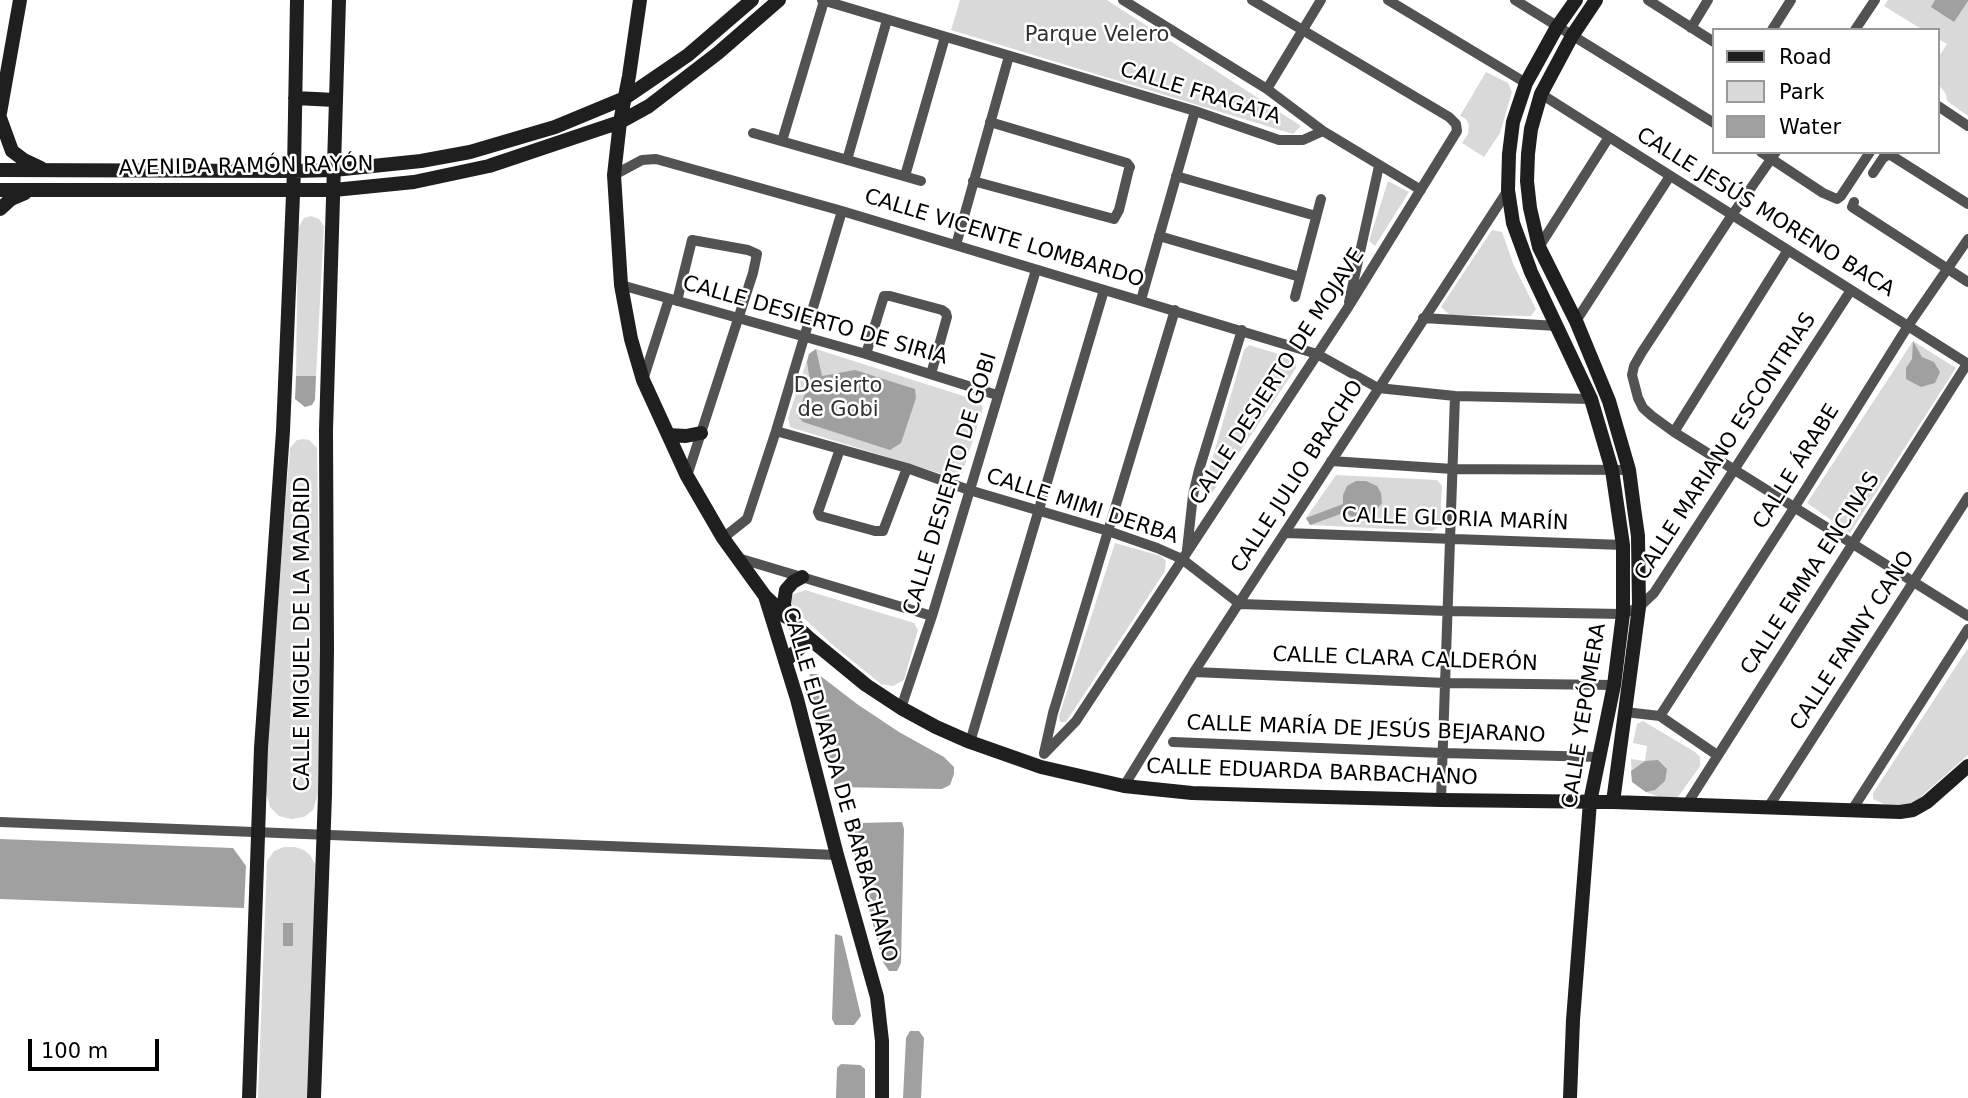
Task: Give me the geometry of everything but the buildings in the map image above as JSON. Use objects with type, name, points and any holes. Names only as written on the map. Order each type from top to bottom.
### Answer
[{"type":"street","points":[[20,0],[0,116],[12,150],[24,160],[46,170]]},
{"type":"street","name":"CALLE MIGUEL DE LA MADRID","points":[[249,1098],[261,748],[283,432],[294,171],[297,0]]},
{"type":"street","name":"CALLE MIGUEL DE LA MADRID","points":[[314,1098],[324,835],[326,430],[339,0]]},
{"type":"street","name":"CALLE EDUARDA DE BARBACHANO","points":[[639,0],[614,175],[621,285],[631,339],[643,380],[687,476],[723,538],[765,596],[797,699],[877,997],[882,1041],[882,1098]]},
{"type":"street","name":"AVENIDA RAMÓN RAYÓN","points":[[0,190],[334,190],[414,181],[489,166],[620,122],[649,106],[718,53],[779,0]]},
{"type":"street","points":[[782,141],[823,0]]},
{"type":"street","name":"CALLE FRAGATA","points":[[823,0],[1195,111],[1279,140],[1303,140],[1323,131]]},
{"type":"street","points":[[1123,0],[1267,89],[1323,131],[1421,190],[1455,135],[1457,126],[1449,117],[1252,0]]},
{"type":"street","points":[[1267,89],[1321,0]]},
{"type":"street","points":[[1388,0],[1526,83]]},
{"type":"street","points":[[1515,0],[1713,122]]},
{"type":"street","name":"CALLE YEPÓMERA","points":[[1570,1098],[1573,1020],[1590,802],[1614,685],[1623,614],[1623,545],[1612,470],[1591,399],[1519,244],[1507,190],[1513,122],[1526,83],[1576,0]]},
{"type":"street","name":"CALLE YEPÓMERA","points":[[1596,0],[1572,36],[1541,94],[1531,129],[1527,181],[1539,247],[1576,321],[1609,401],[1629,470],[1638,536],[1639,607],[1614,802]]},
{"type":"street","points":[[1648,0],[1713,41]]},
{"type":"street","points":[[1691,28],[1708,0]]},
{"type":"street","points":[[1773,28],[1791,0]]},
{"type":"street","points":[[1856,28],[1875,0]]},
{"type":"street","name":"AVENIDA RAMÓN RAYÓN","points":[[0,170],[334,170],[421,161],[470,152],[555,127],[625,98],[688,55],[747,1]]},
{"type":"street","points":[[846,160],[887,20]]},
{"type":"street","points":[[905,176],[945,37]]},
{"type":"street","points":[[956,244],[1009,56]]},
{"type":"street","name":"CALLE JESÚS MORENO BACA","points":[[1541,94],[1968,364]]},
{"type":"street","points":[[295,98],[335,100]]},
{"type":"street","points":[[1940,107],[1968,126]]},
{"type":"street","points":[[1141,300],[1195,111]]},
{"type":"street","points":[[973,181],[1114,219],[1119,210],[1130,166],[1127,163],[990,122]]},
{"type":"street","points":[[753,133],[920,181]]},
{"type":"street","points":[[1539,247],[1609,137]]},
{"type":"street","points":[[1869,154],[1841,197],[1837,199],[1824,193],[1774,156],[1642,352],[1634,366],[1633,385],[1643,408],[1674,432],[1968,616]]},
{"type":"street","points":[[1873,173],[1889,154],[1968,204]]},
{"type":"street","name":"CALLE VICENTE LOMBARDO","points":[[614,175],[642,160],[656,159],[956,244],[1242,330],[1317,354],[1378,388]]},
{"type":"street","points":[[1347,309],[1380,166]]},
{"type":"street","points":[[1176,176],[1316,216]]},
{"type":"street","points":[[1576,321],[1670,176]]},
{"type":"street","name":"CALLE DESIERTO DE MOJAVE","points":[[1042,761],[1076,720],[1347,309],[1421,190]]},
{"type":"street","name":"CALLE JULIO BRACHO","points":[[1124,786],[1507,190]]},
{"type":"street","points":[[0,209],[11,199],[30,191]]},
{"type":"street","points":[[1295,297],[1321,198]]},
{"type":"street","points":[[1853,204],[1896,237],[1968,282]]},
{"type":"street","name":"CALLE DESIERTO DE SIRIA","points":[[723,538],[747,519],[842,211]]},
{"type":"street","points":[[1159,236],[1300,277]]},
{"type":"street","name":"CALLE ÁRABE","points":[[1660,716],[1908,326],[1968,239]]},
{"type":"street","points":[[643,380],[692,240],[755,253],[757,260],[687,476]]},
{"type":"street","points":[[1674,432],[1788,250]]},
{"type":"street","name":"CALLE DESIERTO DE GOBI","points":[[901,708],[932,616],[1036,270]]},
{"type":"street","name":"CALLE DESIERTO DE SIRIA","points":[[621,285],[866,354],[997,395]]},
{"type":"street","points":[[970,742],[1104,290]]},
{"type":"street","name":"CALLE MARIANO ESCONTRIAS","points":[[1623,614],[1639,607],[1662,582],[1851,290]]},
{"type":"street","points":[[866,354],[884,296],[942,310],[947,317],[931,374]]},
{"type":"street","points":[[1042,761],[1053,712],[1175,310]]},
{"type":"street","points":[[1423,318],[1557,326]]},
{"type":"street","points":[[1184,556],[1199,470],[1242,330]]},
{"type":"street","name":"CALLE EMMA ENCINAS","points":[[1687,804],[1968,364]]},
{"type":"street","points":[[1378,388],[1455,396],[1591,399]]},
{"type":"street","points":[[1441,800],[1455,396]]},
{"type":"street","name":"CALLE MIMI DERBA","points":[[776,432],[906,468],[1184,556],[1240,604]]},
{"type":"street","points":[[668,435],[701,433]]},
{"type":"street","points":[[840,449],[818,512],[820,516],[883,531],[906,468]]},
{"type":"street","points":[[1331,461],[1453,469],[1629,470]]},
{"type":"street","name":"CALLE FANNY CANO","points":[[1769,806],[1968,497]]},
{"type":"street","name":"CALLE GLORIA MARÍN","points":[[1285,533],[1623,545]]},
{"type":"street","points":[[737,557],[932,616]]},
{"type":"street","points":[[786,617],[786,590],[802,577]]},
{"type":"street","name":"CALLE EDUARDA BARBACHANO","points":[[765,596],[810,639],[866,685],[901,708],[970,742],[1124,786],[1192,793],[1769,806],[1900,812],[1913,810],[1927,802],[1968,766]]},
{"type":"street","points":[[1240,604],[1623,614]]},
{"type":"street","points":[[1852,810],[1968,629]]},
{"type":"street","points":[[785,661],[810,639]]},
{"type":"street","name":"CALLE CLARA CALDERÓN","points":[[1195,672],[1445,682],[1614,685]]},
{"type":"street","points":[[1625,712],[1660,716],[1717,755]]},
{"type":"street","name":"CALLE MARÍA DE JESÚS BEJARANO","points":[[1173,742],[1600,757]]},
{"type":"street","points":[[0,822],[837,855]]},
{"type":"green space","name":"Parque Velero","points":[[960,0],[1107,0],[1301,126],[1293,134],[951,30]]},
{"type":"green space","points":[[1888,0],[1968,0],[1968,116],[1947,101],[1946,94],[1940,86],[1940,55],[1947,44],[1940,40],[1940,28],[1920,28],[1884,6]]},
{"type":"green space","points":[[1486,72],[1508,83],[1512,92],[1500,133],[1484,157],[1462,143],[1468,134],[1469,125],[1466,119],[1460,116]]},
{"type":"green space","points":[[1388,181],[1409,192],[1375,246],[1369,241]]},
{"type":"green space","points":[[311,216],[319,219],[324,226],[316,376],[296,376],[298,228],[304,218]]},
{"type":"green space","points":[[1492,230],[1502,232],[1514,266],[1536,309],[1531,316],[1450,315],[1441,307]]},
{"type":"green space","points":[[1913,341],[1956,368],[1850,533],[1807,503]]},
{"type":"green space","points":[[1249,345],[1295,359],[1296,368],[1212,493],[1204,487],[1244,350]]},
{"type":"green space","name":"Desierto de Gobi","points":[[816,349],[979,401],[983,408],[962,474],[955,478],[790,427],[788,418],[809,354]]},
{"type":"green space","points":[[297,440],[309,440],[317,448],[321,689],[318,794],[313,810],[304,817],[291,819],[279,816],[270,807],[266,792],[270,687],[290,448]]},
{"type":"green space","points":[[1336,475],[1437,480],[1442,486],[1440,526],[1432,531],[1310,525],[1306,518]]},
{"type":"green space","points":[[1115,543],[1161,556],[1166,561],[1165,571],[1066,722],[1060,722],[1059,716]]},
{"type":"green space","points":[[805,590],[914,623],[918,630],[904,680],[893,686],[881,684],[834,646],[795,610],[790,600],[794,594]]},
{"type":"green space","points":[[1968,648],[1968,755],[1906,810],[1899,811],[1873,799],[1873,793]]},
{"type":"green space","points":[[1643,721],[1700,757],[1700,766],[1678,797],[1662,798],[1646,792],[1632,782],[1631,759],[1645,761],[1647,746],[1633,743],[1637,724]]},
{"type":"green space","points":[[284,847],[304,850],[315,864],[309,1098],[258,1098],[267,861],[274,851]]},
{"type":"water","points":[[1935,0],[1968,1],[1954,22],[1931,7]]},
{"type":"water","points":[[1913,341],[1922,357],[1934,362],[1940,372],[1935,383],[1921,387],[1906,379],[1906,368],[1912,359]]},
{"type":"water","points":[[816,349],[822,376],[855,370],[915,389],[916,398],[901,443],[890,450],[803,422],[797,415],[810,381],[807,362],[809,354]]},
{"type":"water","points":[[296,376],[316,376],[315,400],[312,405],[305,407],[295,399]]},
{"type":"water","points":[[1356,481],[1366,481],[1377,486],[1382,503],[1376,510],[1360,518],[1350,516],[1346,512],[1310,525],[1306,518],[1343,504],[1347,486]]},
{"type":"water","points":[[810,674],[818,674],[899,732],[944,757],[954,767],[950,785],[942,789],[834,787],[834,775],[809,684]]},
{"type":"water","points":[[1658,760],[1667,769],[1665,781],[1655,790],[1646,792],[1632,782],[1631,771],[1645,761]]},
{"type":"water","points":[[902,822],[901,963],[897,971],[889,971],[883,962],[849,833],[857,823]]},
{"type":"water","points":[[0,839],[233,848],[246,866],[244,908],[0,899]]},
{"type":"water","points":[[283,923],[293,923],[293,946],[283,946]]},
{"type":"water","points":[[835,934],[842,936],[861,1016],[854,1025],[835,1025],[832,1019]]},
{"type":"water","points":[[910,1031],[919,1031],[924,1038],[921,1098],[903,1098],[906,1038]]},
{"type":"water","points":[[841,1064],[860,1065],[865,1069],[865,1098],[836,1098],[837,1068]]}]
